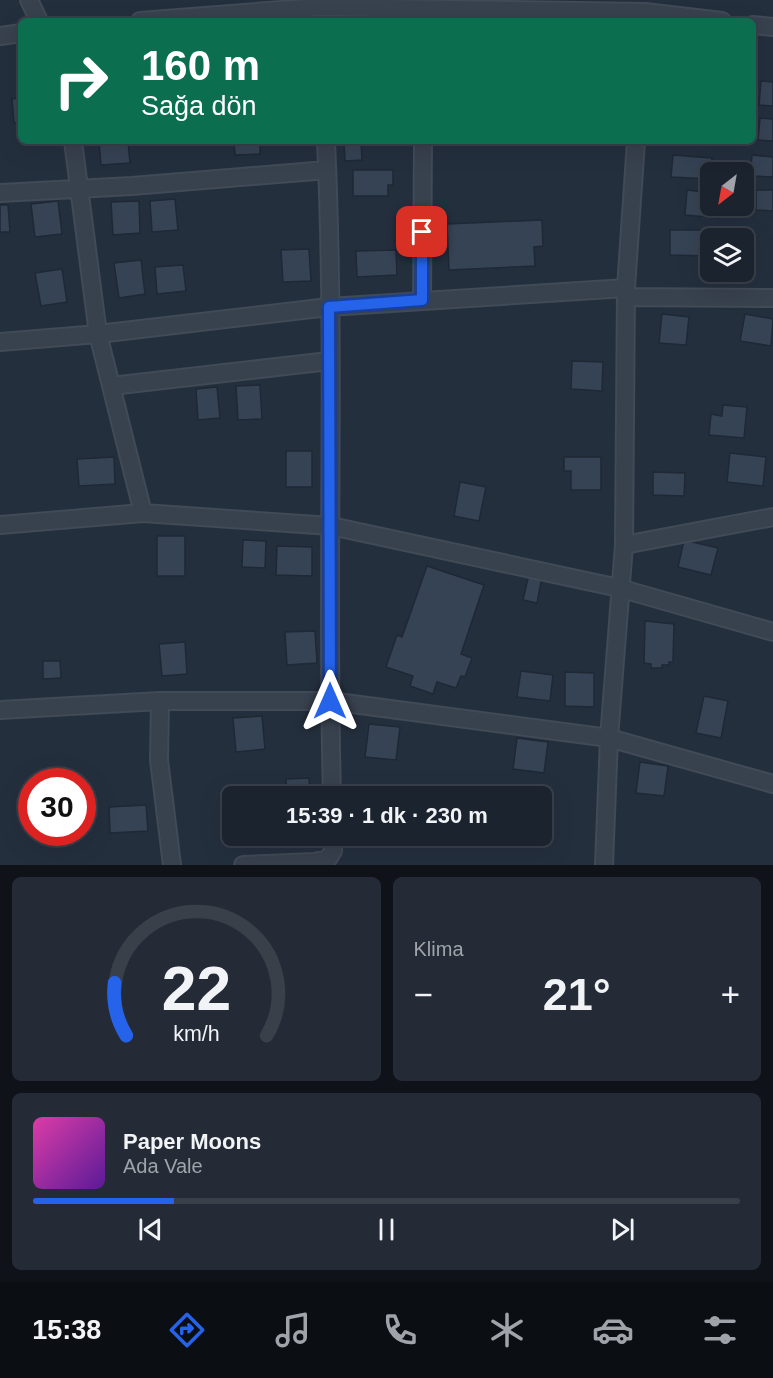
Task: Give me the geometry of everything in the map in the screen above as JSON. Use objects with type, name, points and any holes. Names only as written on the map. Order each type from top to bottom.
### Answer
[{"type":"street","points":[[29,0],[38,18]]},
{"type":"street","points":[[185,18],[319,9],[424,15],[491,5],[645,11],[699,18]]},
{"type":"street","points":[[756,25],[773,27]]},
{"type":"street","points":[[0,36],[18,33]]},
{"type":"street","points":[[73,144],[98,334],[143,513]]},
{"type":"street","points":[[326,144],[332,786]]},
{"type":"street","points":[[422,300],[423,144]]},
{"type":"street","points":[[604,865],[609,738],[624,545],[626,292],[636,144]]},
{"type":"street","points":[[0,193],[132,186],[327,170]]},
{"type":"street","points":[[0,342],[98,334],[329,307],[422,300],[626,292],[773,298]]},
{"type":"street","points":[[111,386],[329,361]]},
{"type":"street","points":[[0,525],[143,513],[331,526],[619,588],[773,632]]},
{"type":"street","points":[[624,545],[773,517]]},
{"type":"street","points":[[160,701],[159,760],[172,865]]},
{"type":"street","points":[[0,710],[160,701],[330,701],[609,738],[773,784]]},
{"type":"street","points":[[243,865],[314,862],[328,859],[333,846]]},
{"type":"building","points":[[761,81],[773,82],[773,106],[759,105]]},
{"type":"building","points":[[18,98],[18,122],[14,123],[12,99]]},
{"type":"building","points":[[760,118],[773,119],[773,141],[758,140]]},
{"type":"building","points":[[99,144],[128,144],[130,163],[101,165]]},
{"type":"building","points":[[234,144],[260,144],[260,154],[235,155]]},
{"type":"building","points":[[344,144],[361,144],[362,160],[345,161]]},
{"type":"building","points":[[673,155],[712,158],[712,162],[700,162],[700,178],[671,177]]},
{"type":"building","points":[[752,155],[773,157],[773,177],[754,176],[754,162],[751,162]]},
{"type":"building","points":[[353,170],[393,170],[393,185],[388,185],[388,196],[353,196]]},
{"type":"building","points":[[687,190],[700,192],[700,216],[719,216],[719,218],[685,215]]},
{"type":"building","points":[[756,190],[773,190],[773,211],[756,210]]},
{"type":"building","points":[[175,199],[178,230],[152,232],[150,201]]},
{"type":"building","points":[[58,201],[62,234],[35,237],[31,204]]},
{"type":"building","points":[[139,201],[140,233],[113,235],[111,202]]},
{"type":"building","points":[[0,205],[8,205],[10,232],[0,232]]},
{"type":"building","points":[[542,220],[543,246],[534,247],[535,266],[449,270],[447,224]]},
{"type":"building","points":[[670,230],[700,230],[700,256],[670,255]]},
{"type":"building","points":[[309,249],[311,281],[283,282],[281,250]]},
{"type":"building","points":[[396,250],[397,275],[357,277],[356,251]]},
{"type":"building","points":[[141,260],[145,294],[119,298],[114,263]]},
{"type":"building","points":[[183,265],[186,291],[157,294],[155,267]]},
{"type":"building","points":[[62,269],[67,302],[41,306],[35,273]]},
{"type":"building","points":[[662,314],[689,317],[686,345],[659,343]]},
{"type":"building","points":[[745,314],[773,319],[771,346],[740,341]]},
{"type":"building","points":[[572,361],[603,362],[602,391],[571,389]]},
{"type":"building","points":[[260,385],[262,419],[238,420],[236,386]]},
{"type":"building","points":[[217,387],[220,418],[198,420],[196,389]]},
{"type":"building","points":[[723,405],[747,407],[744,438],[709,435],[711,414],[722,416]]},
{"type":"building","points":[[286,451],[312,451],[312,487],[286,487]]},
{"type":"building","points":[[730,453],[766,457],[763,486],[727,482]]},
{"type":"building","points":[[114,457],[115,484],[79,486],[77,459]]},
{"type":"building","points":[[564,457],[601,457],[601,490],[571,490],[571,471],[564,471]]},
{"type":"building","points":[[653,472],[685,473],[684,496],[653,495]]},
{"type":"building","points":[[460,482],[486,487],[479,521],[454,516]]},
{"type":"building","points":[[157,536],[185,536],[185,576],[157,576]]},
{"type":"building","points":[[243,540],[266,541],[265,568],[242,567]]},
{"type":"building","points":[[684,540],[718,548],[711,575],[678,567]]},
{"type":"building","points":[[277,546],[312,547],[312,576],[276,575]]},
{"type":"building","points":[[427,566],[484,585],[461,654],[472,658],[465,677],[461,676],[456,688],[437,682],[433,694],[410,686],[413,676],[386,667],[397,635],[402,637]]},
{"type":"building","points":[[529,574],[542,577],[537,603],[523,600]]},
{"type":"building","points":[[645,621],[674,624],[673,662],[669,662],[669,665],[662,665],[662,668],[651,668],[651,664],[644,663]]},
{"type":"building","points":[[315,631],[317,663],[287,665],[285,632]]},
{"type":"building","points":[[185,642],[187,674],[162,676],[159,644]]},
{"type":"building","points":[[43,661],[60,661],[61,678],[43,679]]},
{"type":"building","points":[[521,671],[553,675],[550,701],[517,697]]},
{"type":"building","points":[[565,672],[594,673],[594,707],[565,706]]},
{"type":"building","points":[[704,696],[728,701],[721,738],[696,733]]},
{"type":"building","points":[[262,716],[265,749],[236,752],[233,718]]},
{"type":"building","points":[[369,724],[400,727],[396,760],[365,757]]},
{"type":"building","points":[[517,738],[548,742],[544,773],[513,769]]},
{"type":"building","points":[[640,762],[668,766],[664,796],[636,793]]},
{"type":"building","points":[[309,778],[310,786],[286,786],[286,779]]},
{"type":"building","points":[[146,805],[148,831],[110,833],[109,807]]},
{"type":"route","points":[[330,701],[329,307],[422,300],[422,232]]}]
